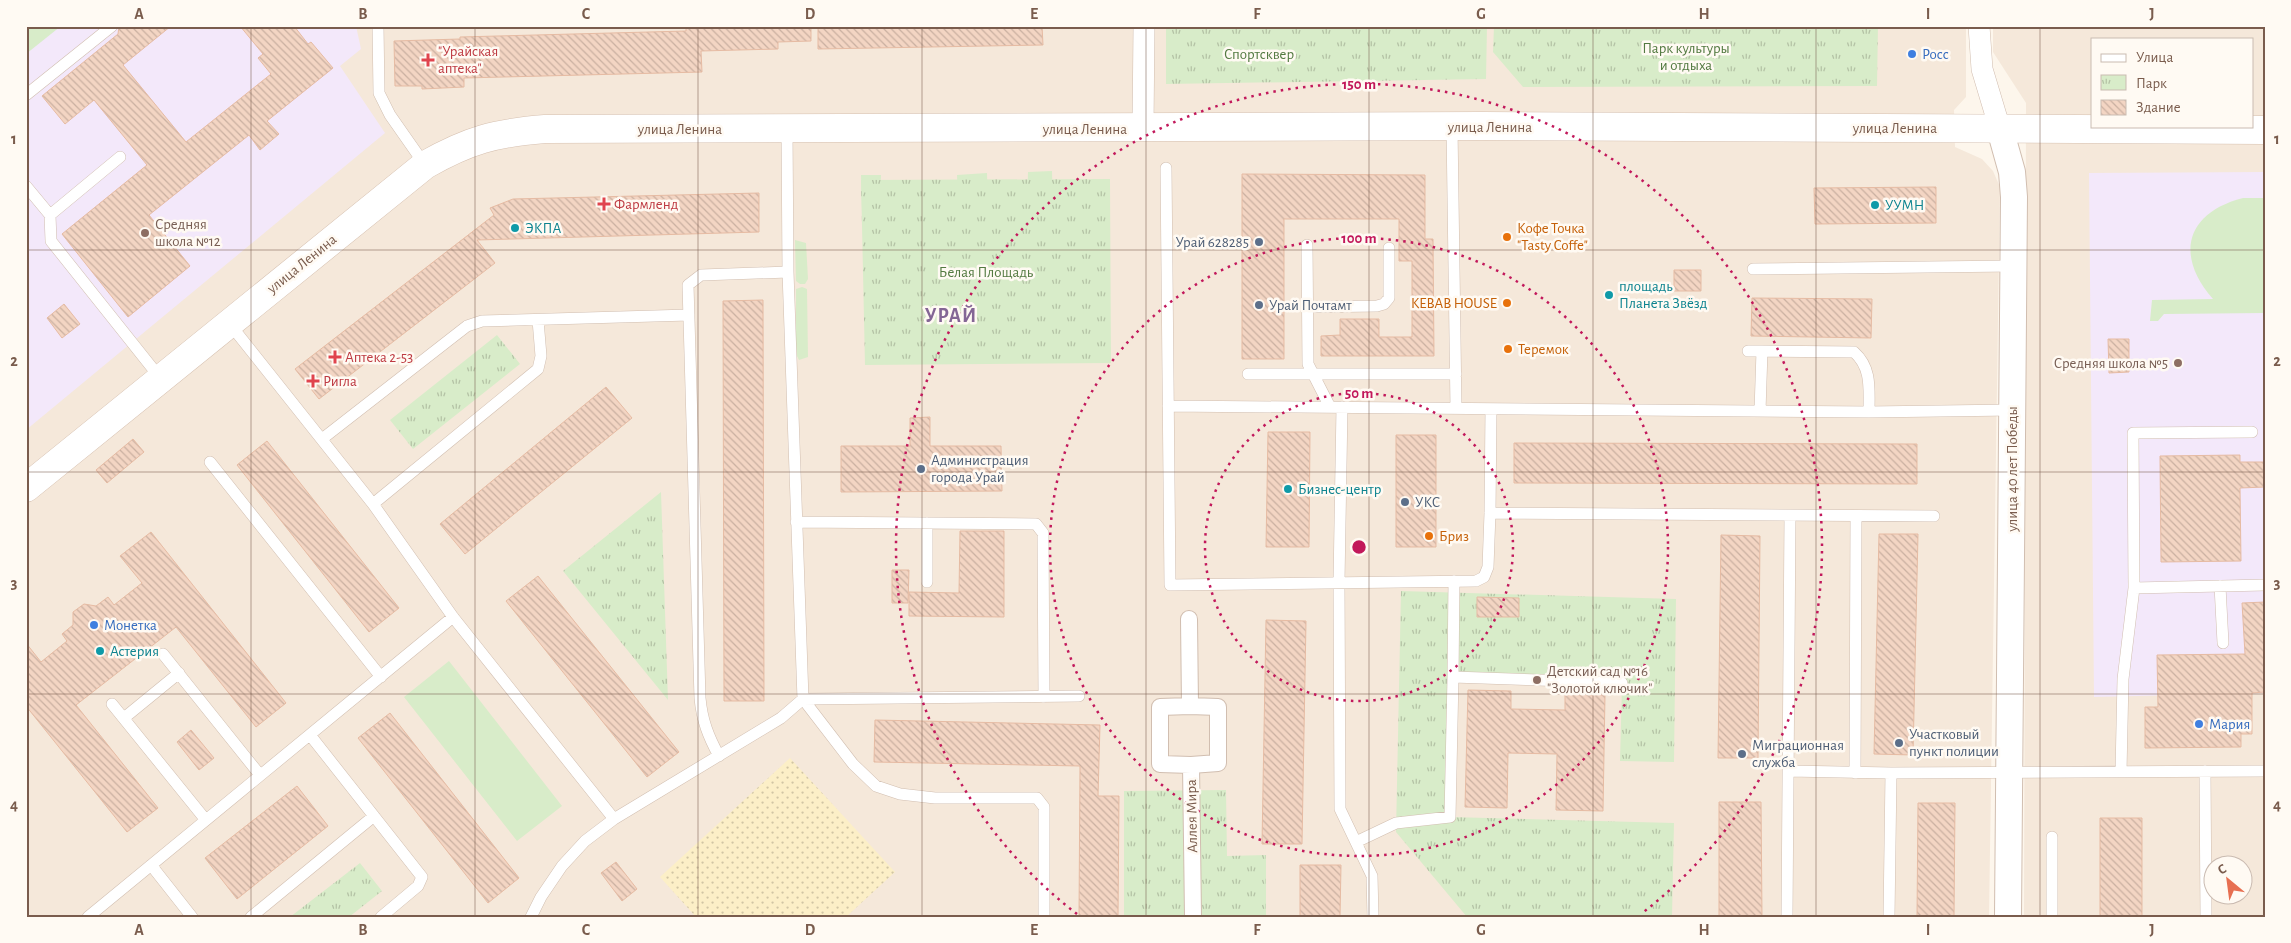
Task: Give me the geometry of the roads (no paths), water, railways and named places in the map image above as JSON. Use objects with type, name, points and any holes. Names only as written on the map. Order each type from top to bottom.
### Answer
[{"type":"main road","name":"улица Ленина","points":[[26,488],[425,165],[467,143],[503,132],[545,129],[1452,127],[2265,130]]},
{"type":"street","points":[[1143,128],[1144,26]]},
{"type":"street","name":"улица 40 лет Победы","points":[[1978,26],[1982,69],[2014,182],[2008,917]]},
{"type":"street","points":[[1189,619],[1190,706]]},
{"type":"street","name":"Аллея Мира","points":[[1160,707],[1218,707],[1218,763],[1191,765],[1160,764],[1160,707]]},
{"type":"street","name":"Аллея Мира","points":[[1191,765],[1193,917]]},
{"type":"lane","points":[[26,95],[112,26]]},
{"type":"lane","points":[[378,26],[378,83],[381,98],[390,115],[425,165]]},
{"type":"lane","points":[[1452,127],[1456,408]]},
{"type":"lane","points":[[787,129],[788,272],[803,699],[853,764],[876,786],[900,794],[935,798],[1037,798],[1044,807],[1044,917]]},
{"type":"lane","points":[[50,215],[120,157]]},
{"type":"lane","points":[[1166,168],[1170,586],[1476,581],[1484,577],[1488,567],[1491,409]]},
{"type":"lane","points":[[26,186],[50,215],[51,241],[161,379]]},
{"type":"lane","points":[[1307,245],[1308,364],[1312,374],[1336,407],[1340,809],[1372,876],[1373,917]]},
{"type":"lane","points":[[1307,307],[1377,306],[1384,304],[1389,298],[1388,248]]},
{"type":"lane","points":[[1753,269],[2013,266]]},
{"type":"lane","points":[[719,756],[708,736],[702,718],[700,698],[688,285],[701,275],[788,272]]},
{"type":"lane","points":[[322,439],[467,326],[482,321],[689,315]]},
{"type":"lane","points":[[373,504],[538,370],[541,356],[538,320]]},
{"type":"lane","points":[[229,323],[373,504],[453,617],[614,819]]},
{"type":"lane","points":[[1748,351],[1854,352],[1862,359],[1867,369],[1869,412]]},
{"type":"lane","points":[[1760,410],[1762,351]]},
{"type":"lane","points":[[1248,374],[1456,374]]},
{"type":"lane","points":[[1168,406],[1869,412],[2012,410]]},
{"type":"lane","points":[[2122,772],[2122,688],[2134,588],[2133,433],[2252,432]]},
{"type":"lane","points":[[210,462],[380,677]]},
{"type":"lane","points":[[1490,513],[1934,516]]},
{"type":"lane","points":[[1787,917],[1790,516]]},
{"type":"lane","points":[[1855,773],[1856,516]]},
{"type":"lane","points":[[796,522],[1036,524],[1043,533],[1044,697]]},
{"type":"lane","points":[[927,523],[927,582]]},
{"type":"lane","points":[[1356,842],[1396,823],[1450,817],[1454,581]]},
{"type":"lane","points":[[2134,588],[2265,585]]},
{"type":"lane","points":[[2220,586],[2223,643]]},
{"type":"lane","points":[[88,917],[453,617]]},
{"type":"lane","points":[[163,654],[260,776]]},
{"type":"lane","points":[[124,718],[178,673]]},
{"type":"lane","points":[[1453,677],[1622,683]]},
{"type":"lane","points":[[531,917],[541,897],[562,866],[586,841],[614,819],[781,718],[803,699],[1078,696]]},
{"type":"lane","points":[[112,704],[205,820]]},
{"type":"lane","points":[[310,735],[422,876],[418,886],[381,917]]},
{"type":"lane","points":[[1789,771],[1855,773],[2265,771]]},
{"type":"lane","points":[[2205,771],[2206,917]]},
{"type":"lane","points":[[1889,917],[1891,773]]},
{"type":"lane","points":[[251,917],[374,816]]},
{"type":"lane","points":[[2052,837],[2052,917]]},
{"type":"lane","points":[[151,865],[192,917]]},
{"type":"place","name":"Росс","points":[[1912,54]]},
{"type":"place","name":"\"Урайская аптека\"","points":[[428,60]]},
{"type":"place","name":"Фармленд","points":[[604,204]]},
{"type":"place","name":"УУМН","points":[[1875,205]]},
{"type":"place","name":"ЭКПА","points":[[515,228]]},
{"type":"place","name":"Средняя школа №12","points":[[145,233]]},
{"type":"place","name":"Кофе Точка \"Tasty Coffe\"","points":[[1507,237]]},
{"type":"place","name":"Урай 628285","points":[[1259,242]]},
{"type":"place","name":"площадь Планета Звёзд","points":[[1609,295]]},
{"type":"place","name":"KEBAB HOUSE","points":[[1507,303]]},
{"type":"place","name":"Урай Почтамт","points":[[1259,305]]},
{"type":"place","name":"Теремок","points":[[1508,349]]},
{"type":"place","name":"Аптека 2-53","points":[[335,357]]},
{"type":"place","name":"Средняя школа №5","points":[[2178,363]]},
{"type":"place","name":"Ригла","points":[[313,381]]},
{"type":"place","name":"Администрация города Урай","points":[[921,469]]},
{"type":"place","name":"Бизнес-центр","points":[[1288,489]]},
{"type":"place","name":"УКС","points":[[1405,502]]},
{"type":"place","name":"Бриз","points":[[1429,536]]},
{"type":"place","name":"Монетка","points":[[94,625]]},
{"type":"place","name":"Астерия","points":[[100,651]]},
{"type":"place","name":"Детский сад №16 \"Золотой ключик\"","points":[[1537,680]]},
{"type":"place","name":"Мария","points":[[2199,724]]},
{"type":"place","name":"Участковый пункт полиции","points":[[1899,743]]},
{"type":"place","name":"Миграционная служба","points":[[1742,754]]},
{"type":"district","name":"УРАЙ","points":[[951,316]]},
{"type":"park label","name":"Спортсквер","points":[[1259,54]]},
{"type":"park label","name":"Парк культуры и отдыха","points":[[1686,56]]},
{"type":"park label","name":"Белая Площадь","points":[[986,272]]}]
